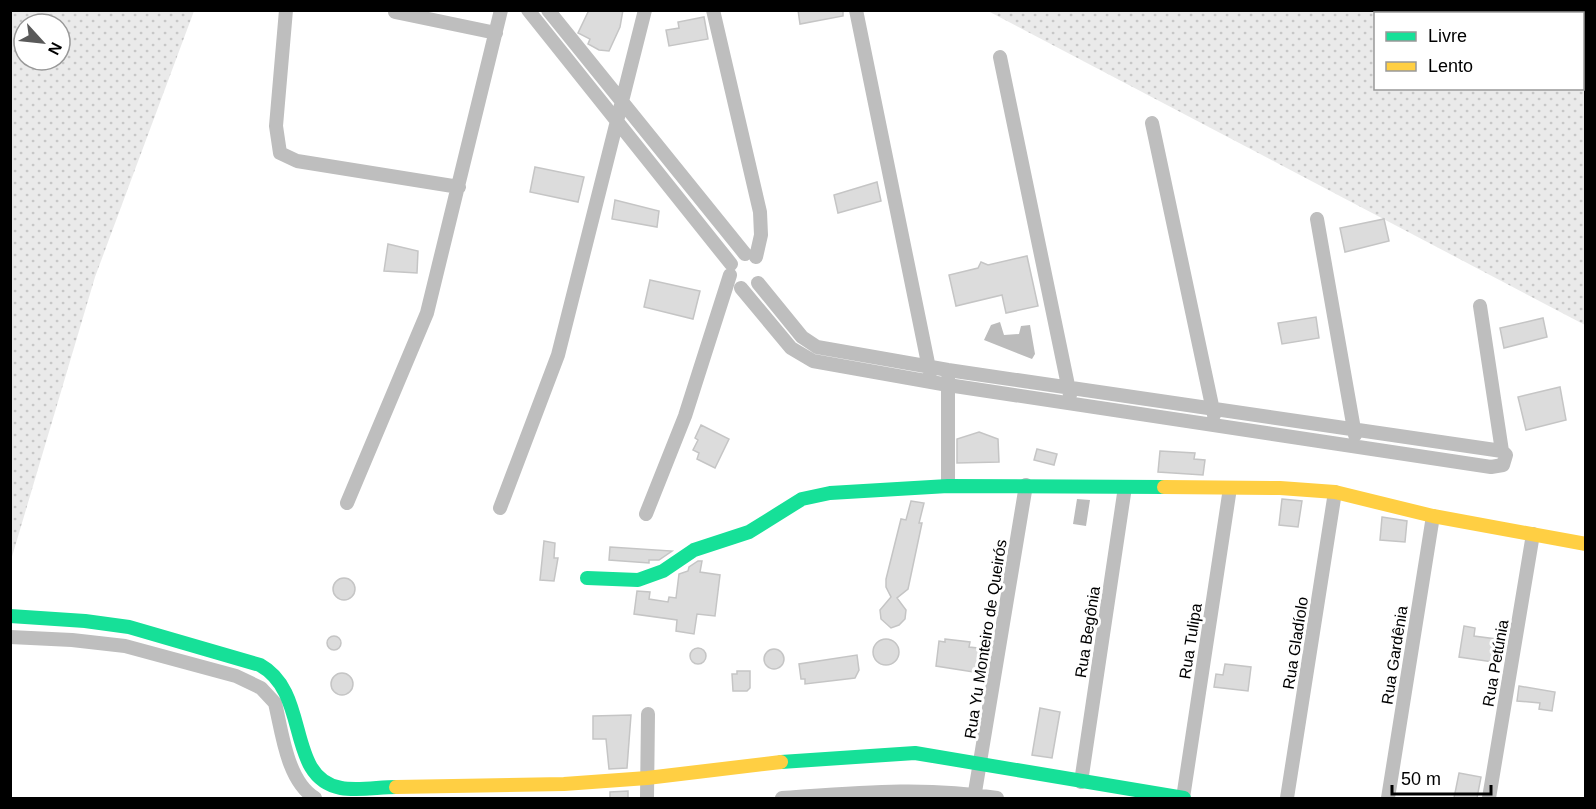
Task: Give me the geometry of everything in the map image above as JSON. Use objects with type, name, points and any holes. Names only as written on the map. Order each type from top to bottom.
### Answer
[{"type":"street","points":[[286,10],[276,126],[280,153],[297,161],[459,187]]},
{"type":"street","points":[[347,503],[427,313],[501,10]]},
{"type":"street","points":[[528,10],[616,119],[730,270],[736,285],[791,348],[807,359],[948,385],[1486,468],[1499,466],[1506,461],[1506,455],[1502,451],[1480,306]]},
{"type":"street","points":[[548,10],[751,256],[763,267],[758,284]]},
{"type":"street","points":[[500,508],[558,355],[620,99],[645,10]]},
{"type":"street","points":[[713,10],[760,212],[761,235],[751,256]]},
{"type":"street","points":[[856,10],[930,366],[931,382]]},
{"type":"street","points":[[395,12],[496,33]]},
{"type":"street","points":[[1000,57],[1069,386],[1070,404]]},
{"type":"street","points":[[1152,123],[1216,427]]},
{"type":"street","points":[[1317,219],[1355,429],[1355,446]]},
{"type":"street","points":[[646,514],[685,416],[734,259],[751,256]]},
{"type":"street","points":[[758,284],[788,322],[813,345],[948,370],[1212,406],[1502,451]]},
{"type":"street","points":[[741,288],[758,284]]},
{"type":"street","points":[[948,370],[948,486]]},
{"type":"street","name":"Rua Yu Monteiro de Queirós","points":[[975,797],[1026,485]]},
{"type":"street","points":[[587,578],[638,580],[663,571],[694,550],[749,532],[802,499],[870,489],[948,486],[1230,488],[1335,492],[1433,516],[1586,544]]},
{"type":"street","name":"Rua Begônia","points":[[1081,782],[1125,487]]},
{"type":"street","name":"Rua Tulipa","points":[[1184,798],[1230,488]]},
{"type":"street","name":"Rua Gladíolo","points":[[1287,798],[1335,492]]},
{"type":"street","name":"Rua Gardênia","points":[[1388,798],[1433,516]]},
{"type":"street","name":"Rua Petúnia","points":[[1489,798],[1533,534]]},
{"type":"street","points":[[10,616],[129,627],[247,660],[271,671],[290,693],[305,758],[321,779],[332,786],[353,789],[564,784],[647,778],[811,758],[885,753],[930,754],[1081,782],[1184,798]]},
{"type":"street","points":[[125,646],[129,627]]},
{"type":"street","points":[[10,637],[72,640],[125,646],[236,676],[269,694],[275,703],[294,772],[312,798],[321,779]]},
{"type":"street","points":[[647,798],[648,714]]},
{"type":"street","points":[[564,784],[564,798]]},
{"type":"street","points":[[782,798],[878,791],[942,791],[997,798]]},
{"type":"shaded area","points":[[11,10],[194,11],[95,277],[11,560]]},
{"type":"shaded area","points":[[988,11],[1585,11],[1585,325]]},
{"type":"shaded area","points":[[1000,322],[1004,335],[1019,334],[1021,326],[1030,325],[1035,354],[1032,359],[984,340],[991,325]]},
{"type":"shaded area","points":[[1077,499],[1090,500],[1086,526],[1073,524]]},
{"type":"building","points":[[589,10],[623,10],[620,27],[609,51],[599,50],[588,44],[590,39],[578,33]]},
{"type":"building","points":[[798,10],[843,10],[843,16],[800,24]]},
{"type":"building","points":[[704,17],[708,39],[669,46],[666,30],[679,28],[678,22]]},
{"type":"building","points":[[535,167],[584,177],[578,202],[530,192]]},
{"type":"building","points":[[877,182],[881,201],[838,213],[834,195]]},
{"type":"building","points":[[615,200],[659,211],[657,227],[612,219]]},
{"type":"building","points":[[1384,219],[1389,241],[1345,252],[1340,228]]},
{"type":"building","points":[[388,244],[418,251],[417,273],[384,271]]},
{"type":"building","points":[[1027,256],[1038,306],[1006,313],[1002,295],[956,306],[949,275],[978,268],[981,262],[988,265]]},
{"type":"building","points":[[650,280],[700,291],[693,319],[644,307]]},
{"type":"building","points":[[1316,317],[1319,338],[1282,344],[1278,323]]},
{"type":"building","points":[[1543,318],[1547,337],[1504,348],[1500,328]]},
{"type":"building","points":[[1560,387],[1566,420],[1526,430],[1518,397]]},
{"type":"building","points":[[701,425],[729,439],[715,468],[697,459],[699,453],[693,450]]},
{"type":"building","points":[[979,432],[998,439],[999,462],[957,463],[957,439]]},
{"type":"building","points":[[1037,449],[1057,454],[1054,465],[1034,460]]},
{"type":"building","points":[[1160,451],[1195,453],[1194,459],[1205,460],[1203,475],[1158,472]]},
{"type":"building","points":[[1282,499],[1302,501],[1298,527],[1279,525]]},
{"type":"building","points":[[911,501],[924,503],[919,523],[922,523],[908,589],[897,598],[906,610],[905,619],[899,625],[891,628],[881,619],[880,610],[891,597],[886,587],[886,579],[901,519],[906,520]]},
{"type":"building","points":[[1382,517],[1407,521],[1405,542],[1380,540]]},
{"type":"building","points":[[544,541],[555,543],[554,558],[558,558],[554,581],[540,580]]},
{"type":"building","points":[[610,547],[672,551],[659,560],[649,560],[649,563],[609,560]]},
{"type":"building","points":[[702,561],[700,572],[720,575],[715,616],[697,614],[694,634],[676,631],[677,620],[634,614],[637,591],[650,592],[649,599],[668,602],[669,597],[676,598],[679,574],[688,571],[689,567]]},
{"type":"building","points":[[344,578],[352,581],[355,589],[352,597],[344,600],[336,597],[333,589],[336,581]]},
{"type":"building","points":[[1464,626],[1475,628],[1474,636],[1504,640],[1500,663],[1459,657]]},
{"type":"building","points":[[334,636],[339,638],[341,643],[339,648],[334,650],[329,648],[327,643],[329,638]]},
{"type":"building","points":[[886,639],[895,643],[899,652],[895,661],[886,665],[877,661],[873,652],[877,643]]},
{"type":"building","points":[[945,639],[970,642],[969,647],[987,649],[986,654],[989,655],[986,674],[936,666],[939,641],[945,642]]},
{"type":"building","points":[[698,648],[704,650],[706,656],[704,662],[698,664],[692,662],[690,656],[692,650]]},
{"type":"building","points":[[774,649],[781,652],[784,659],[781,666],[774,669],[767,666],[764,659],[767,652]]},
{"type":"building","points":[[857,655],[859,670],[855,678],[805,684],[805,679],[801,679],[799,664]]},
{"type":"building","points":[[1225,664],[1251,667],[1248,691],[1214,687],[1216,674],[1223,675]]},
{"type":"building","points":[[737,671],[750,671],[750,688],[747,691],[733,691],[732,674],[737,674]]},
{"type":"building","points":[[342,673],[350,676],[353,684],[350,692],[342,695],[334,692],[331,684],[334,676]]},
{"type":"building","points":[[1519,686],[1555,692],[1552,711],[1539,709],[1540,703],[1517,701]]},
{"type":"building","points":[[1040,708],[1060,712],[1052,758],[1032,755]]},
{"type":"building","points":[[631,715],[627,768],[609,769],[606,739],[593,739],[593,716]]},
{"type":"building","points":[[1459,773],[1481,777],[1477,798],[1454,798]]},
{"type":"building","points":[[628,791],[628,798],[610,798],[610,792]]},
{"type":"traffic: fast","points":[[587,578],[638,580],[663,571],[694,550],[749,532],[802,499],[830,493],[948,486],[1164,487]]},
{"type":"traffic: fast","points":[[10,616],[85,621],[129,627],[260,665],[276,678],[286,695],[304,752],[312,768],[324,781],[348,789],[396,787]]},
{"type":"traffic: fast","points":[[781,762],[915,753],[1184,798]]},
{"type":"traffic: slow","points":[[1164,487],[1280,488],[1335,492],[1433,516],[1586,544]]},
{"type":"traffic: slow","points":[[396,787],[564,784],[647,778],[781,762]]}]
